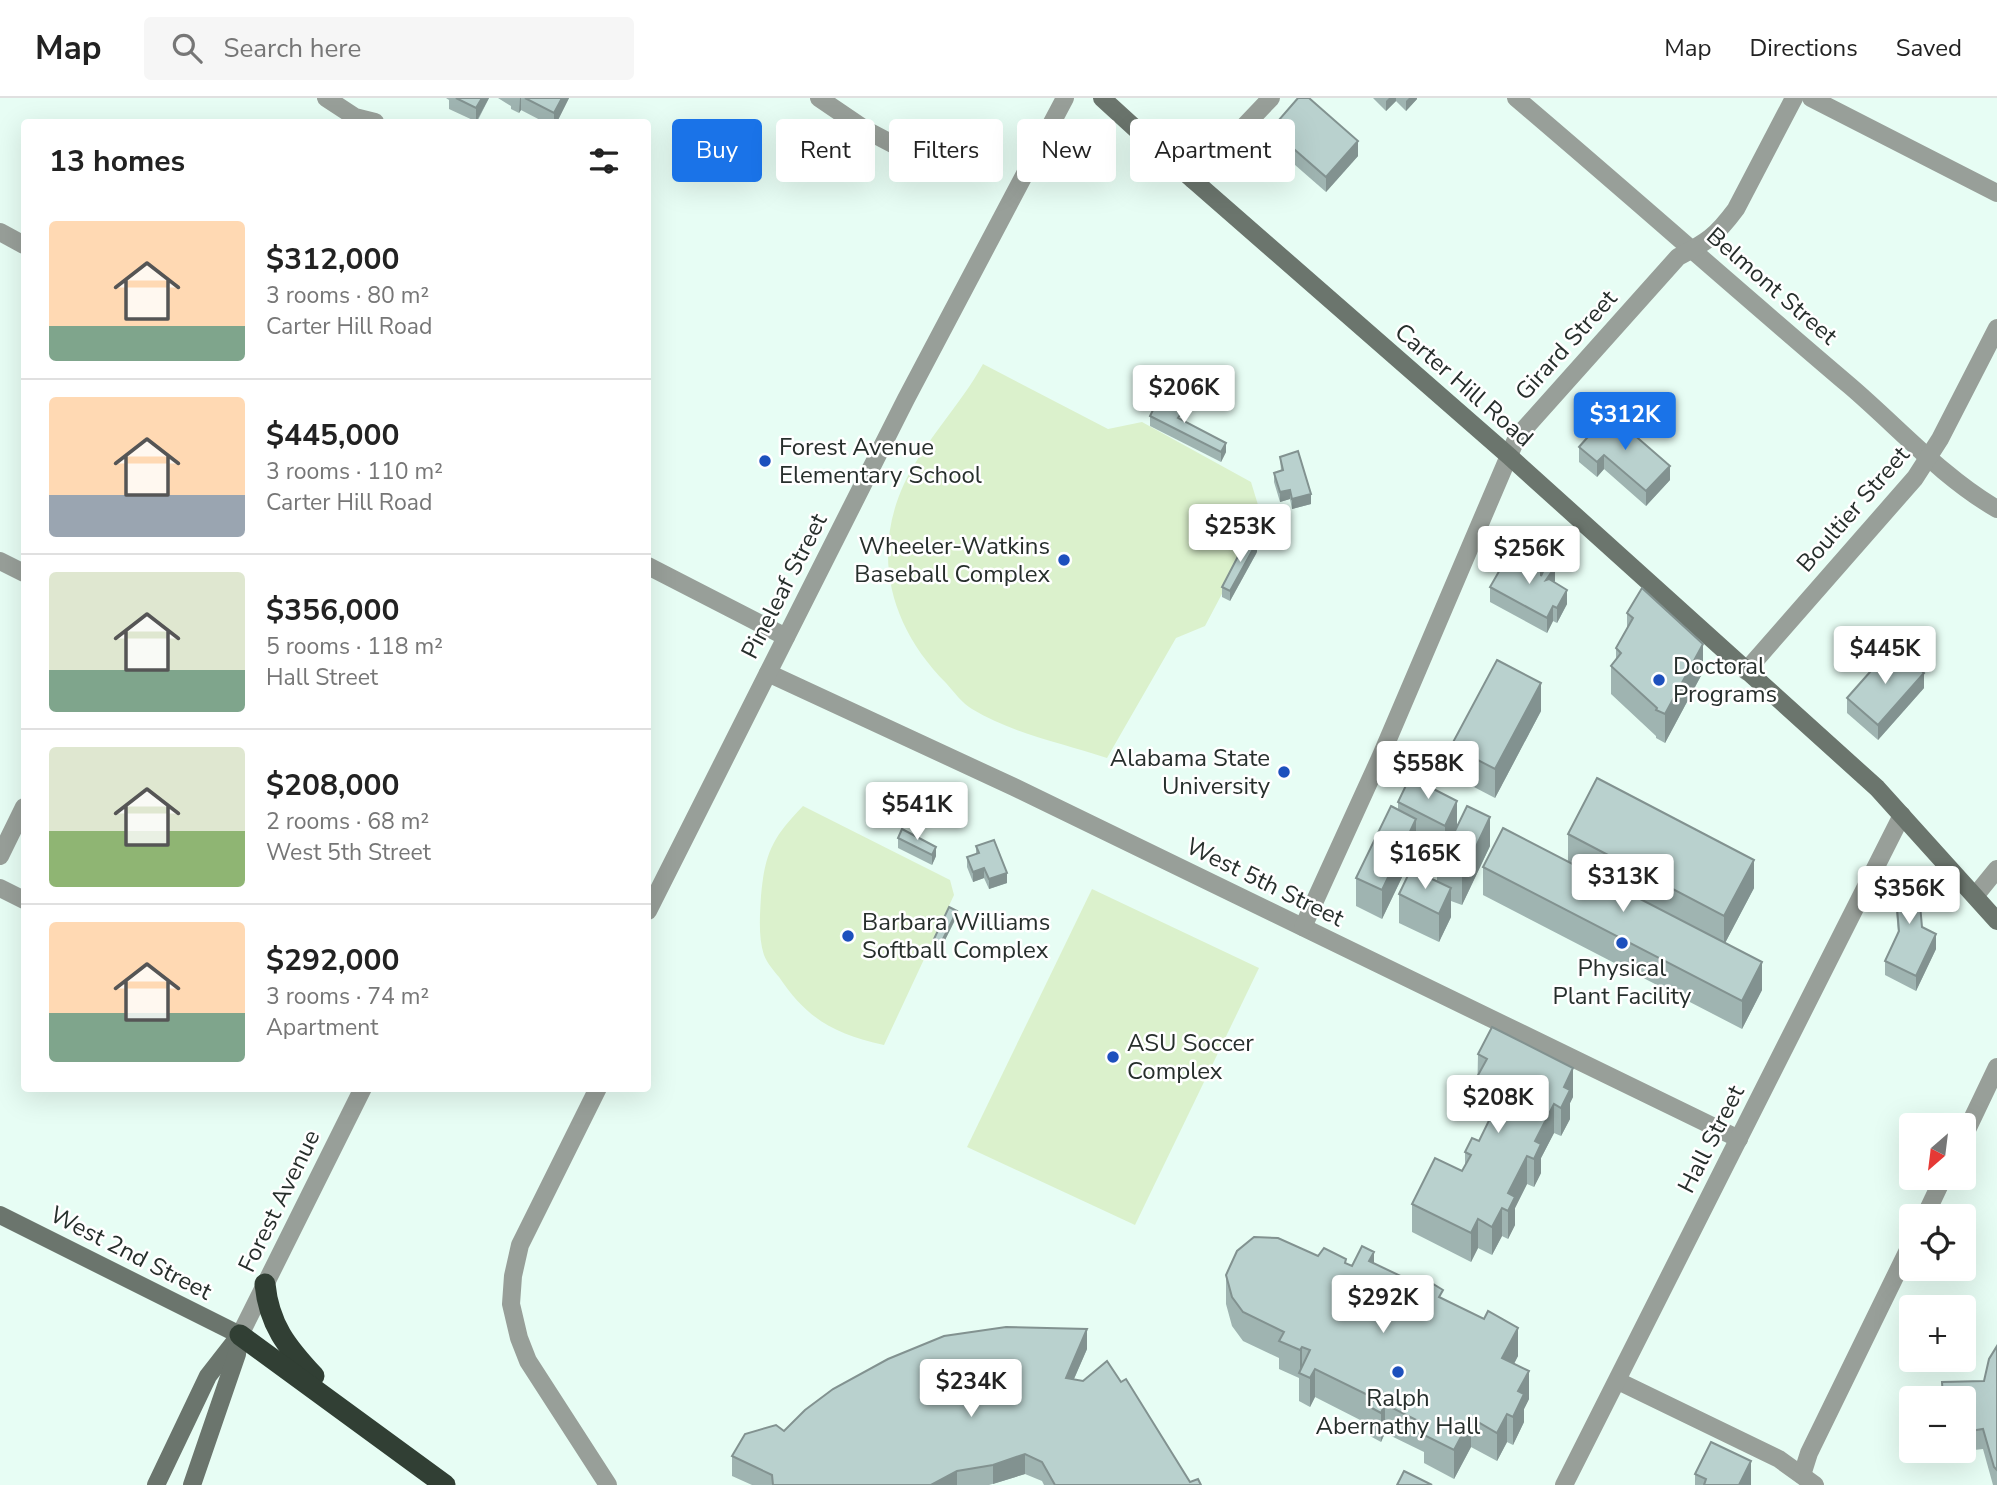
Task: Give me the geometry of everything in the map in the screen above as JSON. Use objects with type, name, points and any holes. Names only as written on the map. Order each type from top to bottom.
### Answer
[{"type":"highway","points":[[265,1284],[275,1325],[290,1351],[352,1415]]},
{"type":"highway","points":[[240,1335],[445,1485]]},
{"type":"main road","name":"Carter Hill Road","points":[[1102,98],[1130,123]]},
{"type":"main road","name":"Carter Hill Road","points":[[1195,182],[1509,456],[1877,788],[1997,921]]},
{"type":"main road","name":"West 2nd Street","points":[[0,1215],[240,1335]]},
{"type":"main road","name":"Forest Avenue","points":[[156,1485],[208,1376],[240,1335]]},
{"type":"main road","name":"Forest Avenue","points":[[195,1480],[237,1354],[240,1335]]},
{"type":"street","points":[[327,98],[355,117],[363,119]]},
{"type":"street","points":[[819,98],[889,142]]},
{"type":"street","name":"Pineleaf Street","points":[[651,905],[976,263],[1065,98]]},
{"type":"street","points":[[1252,119],[1272,98]]},
{"type":"street","name":"Belmont Street","points":[[1516,98],[1860,394],[1962,487],[1997,509]]},
{"type":"street","name":"Girard Street","points":[[1303,927],[1380,758],[1517,437],[1678,257],[1708,241],[1736,209],[1794,98]]},
{"type":"street","points":[[1811,98],[1997,193]]},
{"type":"street","points":[[0,232],[21,243]]},
{"type":"street","name":"Boultier Street","points":[[1746,670],[1915,478],[1929,458],[1997,328]]},
{"type":"street","points":[[0,561],[21,572]]},
{"type":"street","points":[[651,568],[786,637]]},
{"type":"street","name":"West 5th Street","points":[[768,673],[1014,787],[1739,1139]]},
{"type":"street","points":[[0,856],[21,813]]},
{"type":"street","name":"Hall Street","points":[[1564,1485],[1902,815]]},
{"type":"street","points":[[1975,896],[1997,869]]},
{"type":"street","points":[[0,888],[21,898]]},
{"type":"street","points":[[1975,1113],[1997,1067]]},
{"type":"street","name":"Forest Avenue","points":[[240,1335],[361,1092]]},
{"type":"street","points":[[596,1092],[520,1245],[511,1304],[528,1362],[608,1485]]},
{"type":"street","points":[[1808,1480],[1809,1453],[1899,1269]]},
{"type":"street","points":[[1618,1381],[1779,1459],[1808,1480]]},
{"type":"green space","name":"Wheeler-Watkins Baseball Complex","points":[[983,364],[1108,429],[1142,422],[1251,482],[1262,518],[1205,626],[1176,638],[1107,758],[1021,732],[968,707],[927,662],[912,639],[892,590],[888,564],[889,538],[894,511],[904,484],[912,468]]},
{"type":"green space","name":"Barbara Williams Softball Complex","points":[[803,806],[950,880],[954,895],[884,1045],[851,1036],[812,1015],[790,992],[764,955],[760,918],[768,856],[784,827]]},
{"type":"green space","name":"ASU Soccer Complex","points":[[1092,889],[1259,968],[1135,1225],[967,1147]]},
{"type":"building","points":[[456,98],[482,98],[476,108]]},
{"type":"building","points":[[525,98],[562,98],[554,113]]},
{"type":"building","points":[[1298,98],[1309,98],[1358,141],[1326,177],[1295,150],[1295,119],[1280,119]]},
{"type":"building","points":[[1158,400],[1182,412],[1178,418],[1226,443],[1221,452],[1150,416]]},
{"type":"building","points":[[1609,413],[1670,466],[1646,491],[1604,455],[1597,462],[1579,447]]},
{"type":"building","points":[[1298,451],[1311,494],[1292,499],[1290,490],[1280,492],[1274,473],[1283,470],[1280,457]]},
{"type":"building","points":[[1248,537],[1257,542],[1230,591],[1222,587]]},
{"type":"building","points":[[1509,554],[1541,572],[1541,576],[1547,563],[1555,567],[1546,580],[1549,579],[1567,590],[1557,608],[1553,606],[1547,618],[1490,587]]},
{"type":"building","name":"Doctoral Programs","points":[[1642,588],[1703,644],[1665,714],[1656,710],[1657,708],[1611,666],[1621,653],[1616,648],[1633,618],[1627,613]]},
{"type":"building","points":[[1893,646],[1924,673],[1878,725],[1847,698]]},
{"type":"building","points":[[1497,660],[1541,683],[1495,769],[1451,746]]},
{"type":"building","points":[[1410,777],[1457,801],[1445,826],[1398,802]]},
{"type":"building","points":[[1597,778],[1754,860],[1724,916],[1568,834]]},
{"type":"building","points":[[1391,806],[1416,819],[1382,890],[1356,878]]},
{"type":"building","points":[[1467,806],[1490,817],[1462,876],[1437,868]]},
{"type":"building","points":[[1503,828],[1762,962],[1742,1001],[1483,867]]},
{"type":"building","points":[[902,829],[936,847],[932,855],[898,838]]},
{"type":"building","points":[[994,840],[1007,873],[989,879],[984,868],[973,872],[967,857],[979,853],[976,846]]},
{"type":"building","points":[[1411,869],[1451,888],[1439,914],[1399,894]]},
{"type":"building","points":[[1917,871],[1922,927],[1936,934],[1916,976],[1885,961],[1899,931],[1894,873]]},
{"type":"building","points":[[949,907],[957,911],[940,945],[933,941]]},
{"type":"building","points":[[1492,1027],[1573,1068],[1564,1087],[1570,1090],[1561,1108],[1554,1104],[1535,1141],[1541,1144],[1534,1159],[1527,1156],[1508,1193],[1515,1197],[1508,1211],[1502,1208],[1492,1227],[1478,1219],[1471,1233],[1412,1204],[1435,1158],[1462,1171],[1471,1155],[1465,1152],[1472,1138],[1479,1141],[1504,1090],[1477,1077],[1487,1059],[1478,1054]]},
{"type":"building","name":"Ralph Abernathy Hall","points":[[1254,1237],[1278,1238],[1318,1256],[1324,1248],[1346,1259],[1345,1263],[1352,1266],[1362,1246],[1374,1252],[1369,1261],[1430,1290],[1433,1284],[1443,1290],[1439,1297],[1484,1319],[1488,1311],[1518,1328],[1502,1358],[1529,1371],[1518,1391],[1524,1394],[1513,1417],[1507,1414],[1497,1433],[1471,1418],[1454,1450],[1424,1435],[1428,1426],[1385,1404],[1381,1413],[1370,1407],[1374,1398],[1315,1369],[1310,1378],[1299,1373],[1310,1350],[1302,1347],[1300,1350],[1279,1341],[1284,1332],[1243,1312],[1232,1297],[1226,1275],[1237,1251]]},
{"type":"building","points":[[1006,1327],[1087,1329],[1066,1378],[1083,1381],[1107,1361],[1121,1382],[1126,1379],[1190,1482],[1198,1479],[1201,1485],[1055,1485],[1042,1462],[1025,1454],[993,1465],[957,1471],[931,1485],[773,1485],[772,1475],[732,1456],[745,1434],[776,1425],[784,1431],[805,1410],[833,1389],[888,1359],[944,1336]]},
{"type":"building","points":[[1997,1346],[1997,1470],[1983,1429],[1976,1430],[1976,1386],[1942,1386],[1942,1382],[1984,1381],[1989,1359]]},
{"type":"building","points":[[1711,1442],[1751,1461],[1739,1485],[1704,1485],[1706,1479],[1695,1474]]},
{"type":"building","points":[[1404,1471],[1432,1485],[1397,1485]]},
{"type":"place","name":"Forest Avenue Elementary School","points":[[765,461]]},
{"type":"place","name":"Wheeler-Watkins Baseball Complex","points":[[1064,560]]},
{"type":"place","name":"Doctoral Programs","points":[[1659,680]]},
{"type":"place","name":"Alabama State University","points":[[1284,772]]},
{"type":"place","name":"Barbara Williams Softball Complex","points":[[848,936]]},
{"type":"place","name":"Physical Plant Facility","points":[[1622,943]]},
{"type":"place","name":"ASU Soccer Complex","points":[[1113,1057]]},
{"type":"place","name":"Ralph Abernathy Hall","points":[[1398,1372]]}]
